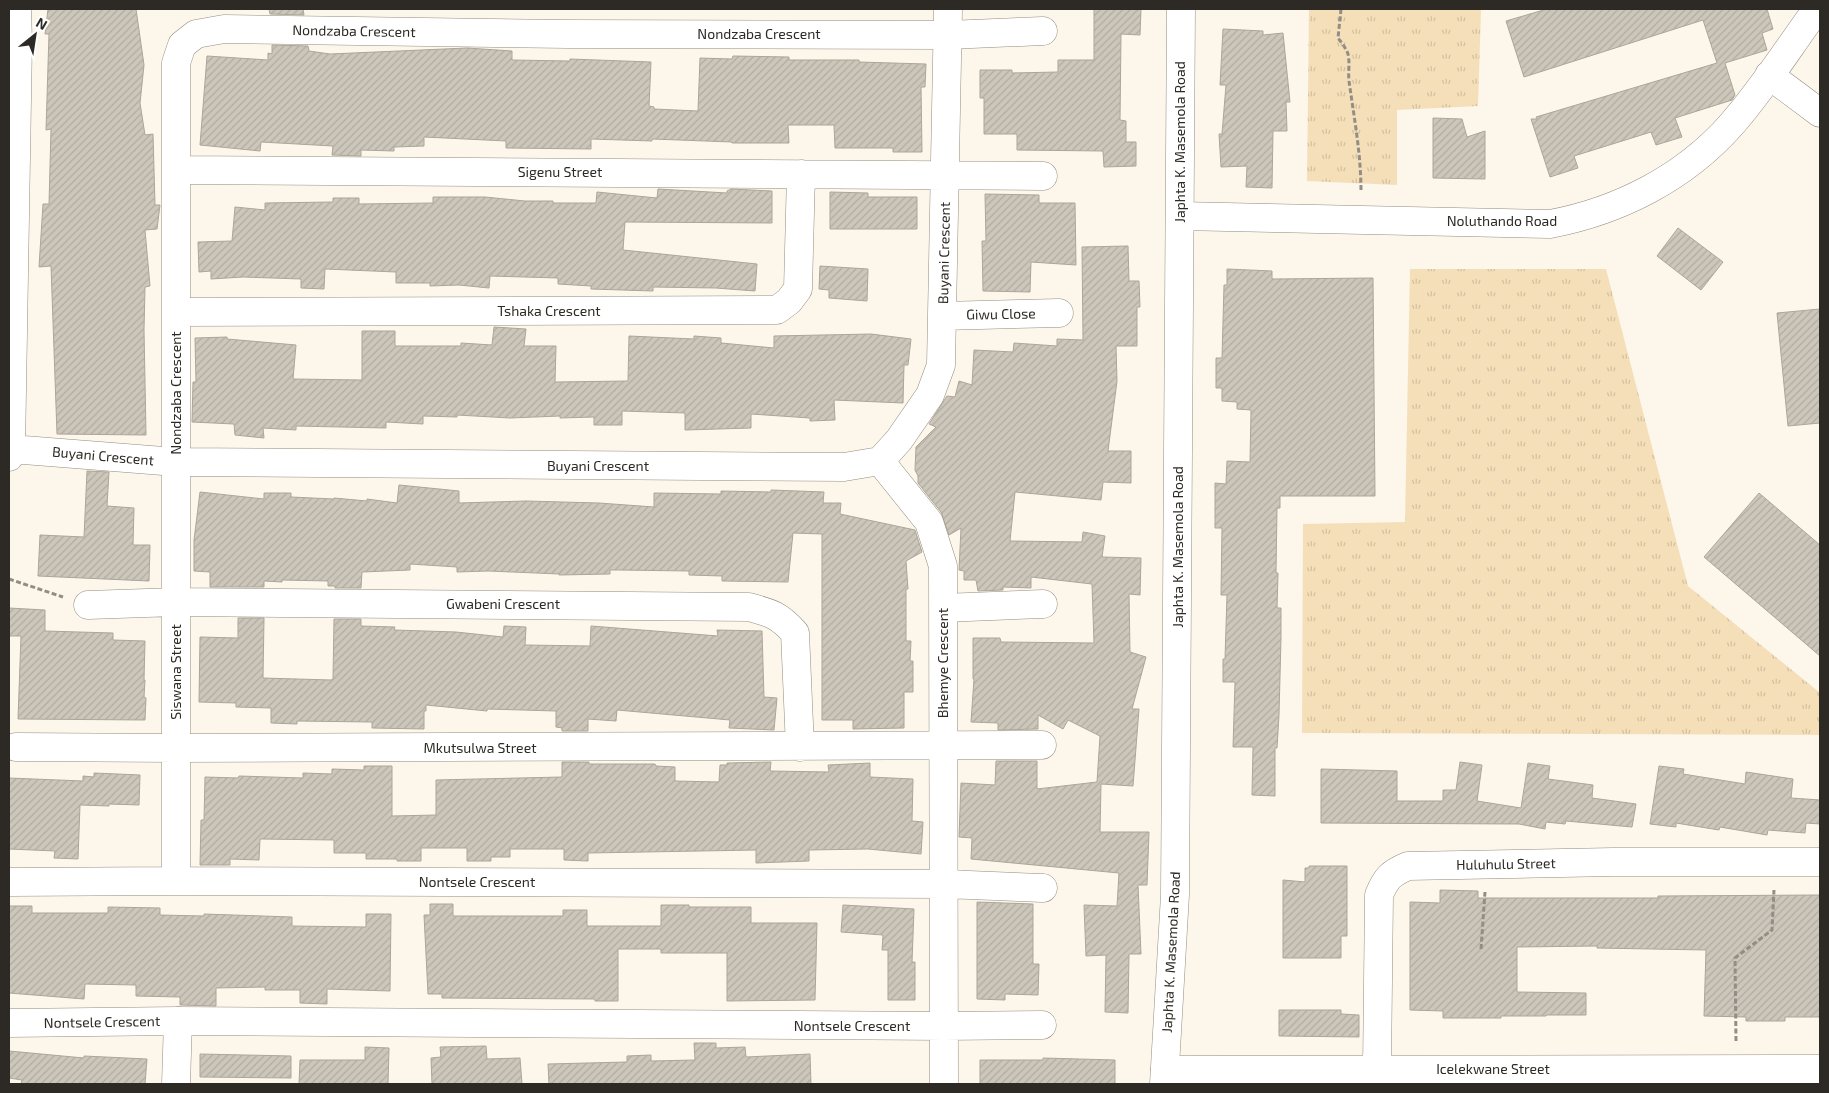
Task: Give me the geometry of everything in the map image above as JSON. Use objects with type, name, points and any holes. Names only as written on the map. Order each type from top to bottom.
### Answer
[{"type":"street","points":[[10,453],[18,52],[17,9]]},
{"type":"street","name":"Japhta K. Masemola Road","points":[[1164,1077],[1175,894],[1181,9]]},
{"type":"street","name":"Noluthando Road","points":[[1180,216],[1550,224],[1602,211],[1651,189],[1704,152],[1730,126],[1817,9]]},
{"type":"street","points":[[948,22],[1043,31]]},
{"type":"street","name":"Buyani Crescent","points":[[10,453],[176,462],[844,468],[880,462],[899,440],[930,395],[941,365],[948,22]]},
{"type":"street","name":"Nondzaba Crescent","points":[[176,462],[176,63],[182,45],[196,34],[224,29],[578,34],[948,22]]},
{"type":"street","points":[[1769,74],[1820,113]]},
{"type":"street","name":"Sigenu Street","points":[[176,170],[945,175]]},
{"type":"street","name":"Tshaka Crescent","points":[[176,312],[777,310],[789,301],[798,289],[801,174]]},
{"type":"street","points":[[945,175],[1043,176]]},
{"type":"street","name":"Giwu Close","points":[[942,316],[1059,313]]},
{"type":"street","name":"Siswana Street","points":[[176,462],[176,881]]},
{"type":"street","name":"Bhemye Crescent","points":[[880,462],[929,522],[943,566],[944,1084]]},
{"type":"street","name":"Gwabeni Crescent","points":[[88,605],[176,602],[749,607],[769,612],[783,620],[794,633],[800,747]]},
{"type":"street","points":[[943,608],[1043,604]]},
{"type":"street","points":[[944,746],[1042,746]]},
{"type":"street","name":"Mkutsulwa Street","points":[[16,747],[944,746]]},
{"type":"street","name":"Huluhulu Street","points":[[1377,1069],[1379,895],[1386,880],[1396,871],[1408,866],[1484,864],[1820,862]]},
{"type":"street","name":"Nontsele Crescent","points":[[9,882],[945,884]]},
{"type":"street","points":[[945,884],[1043,888]]},
{"type":"street","points":[[176,1084],[178,1021]]},
{"type":"street","name":"Nontsele Crescent","points":[[9,1023],[178,1021],[1042,1025]]},
{"type":"street","name":"Icelekwane Street","points":[[1164,1077],[1377,1069],[1820,1069]]},
{"type":"path","points":[[1341,9],[1338,38],[1348,53],[1349,79],[1356,116],[1357,147],[1361,175],[1361,220]]},
{"type":"path","points":[[9,579],[88,605]]},
{"type":"path","points":[[1736,1069],[1735,958],[1772,930],[1776,862]]},
{"type":"path","points":[[1481,949],[1485,897],[1484,864]]},
{"type":"green space","points":[[1309,9],[1481,9],[1478,106],[1397,110],[1397,185],[1307,181]]},
{"type":"green space","points":[[1410,269],[1606,269],[1688,586],[1820,692],[1820,735],[1302,733],[1303,524],[1405,522]]},
{"type":"building","points":[[48,9],[136,9],[144,65],[140,103],[145,135],[153,134],[155,205],[160,205],[157,229],[145,230],[150,286],[145,287],[146,435],[57,434],[51,266],[39,267],[43,204],[49,204],[51,129],[46,130],[49,34],[45,34]]},
{"type":"building","points":[[269,9],[303,9],[304,15],[270,14]]},
{"type":"building","points":[[1094,9],[1141,9],[1140,35],[1121,34],[1120,120],[1126,121],[1126,142],[1136,142],[1136,166],[1104,167],[1103,151],[1017,150],[1017,134],[984,134],[984,98],[980,98],[980,70],[1012,70],[1012,73],[1058,72],[1058,60],[1094,60]]},
{"type":"building","points":[[1547,9],[1767,9],[1773,29],[1762,33],[1767,50],[1725,63],[1735,95],[1732,100],[1675,118],[1682,137],[1656,145],[1651,132],[1574,156],[1578,168],[1550,177],[1531,119],[1537,119],[1536,117],[1717,63],[1703,20],[1524,77],[1506,21]]},
{"type":"building","points":[[1223,29],[1263,31],[1263,35],[1283,33],[1290,102],[1286,102],[1287,131],[1273,131],[1272,188],[1246,187],[1247,166],[1221,167],[1219,134],[1222,134],[1226,85],[1220,85]]},
{"type":"building","points":[[272,45],[308,46],[309,51],[330,54],[467,48],[512,51],[512,60],[570,61],[570,59],[651,62],[649,106],[654,107],[654,109],[698,111],[700,58],[732,59],[733,56],[789,57],[789,60],[859,60],[859,62],[926,64],[925,87],[921,87],[922,152],[893,152],[893,148],[835,148],[834,125],[788,125],[789,143],[591,139],[591,149],[506,148],[506,141],[424,137],[424,146],[394,147],[394,151],[361,150],[361,156],[332,155],[333,146],[261,142],[260,151],[200,145],[207,56],[268,60],[268,53],[272,54]]},
{"type":"building","points":[[1433,118],[1462,119],[1467,137],[1485,131],[1485,179],[1433,178]]},
{"type":"building","points":[[658,189],[727,193],[731,189],[772,191],[772,223],[625,222],[623,250],[757,264],[755,291],[653,287],[653,291],[591,289],[591,286],[558,284],[558,278],[490,276],[489,288],[459,285],[430,286],[430,283],[396,283],[396,272],[325,269],[324,289],[301,288],[301,279],[243,277],[211,279],[211,271],[199,272],[198,242],[232,241],[235,207],[265,210],[265,203],[333,202],[333,198],[359,198],[359,204],[433,203],[433,197],[485,197],[525,201],[553,201],[553,203],[596,203],[597,192],[657,198]]},
{"type":"building","points":[[830,192],[868,193],[868,197],[917,197],[917,229],[830,229]]},
{"type":"building","points":[[985,194],[1039,195],[1039,203],[1075,203],[1076,265],[1031,262],[1030,292],[983,291],[982,241],[986,241]]},
{"type":"building","points":[[1678,228],[1723,262],[1701,290],[1657,256]]},
{"type":"building","points":[[1128,246],[1129,281],[1139,281],[1140,307],[1137,307],[1137,346],[1116,346],[1117,381],[1108,451],[1131,451],[1131,483],[1103,482],[1101,500],[1015,492],[1010,541],[1082,542],[1083,532],[1105,536],[1102,557],[1141,558],[1140,595],[1129,594],[1130,652],[1146,657],[1132,709],[1139,709],[1133,786],[1101,784],[1100,832],[1149,832],[1147,885],[1138,885],[1141,954],[1129,954],[1128,1013],[1105,1012],[1106,955],[1086,956],[1084,905],[1117,906],[1119,873],[971,859],[972,838],[959,837],[961,783],[995,785],[996,761],[1037,761],[1037,789],[1097,782],[1100,736],[1068,720],[1063,729],[1038,715],[1038,729],[998,730],[998,723],[971,722],[974,679],[973,638],[1000,638],[1001,642],[1094,643],[1092,584],[1031,577],[1031,588],[1003,587],[1003,590],[978,591],[976,580],[964,580],[964,571],[959,570],[961,528],[949,535],[941,512],[918,483],[918,476],[915,470],[916,447],[936,427],[929,424],[947,396],[955,397],[959,381],[972,385],[974,350],[1013,352],[1014,343],[1057,346],[1057,339],[1083,340],[1082,247]]},
{"type":"building","points":[[820,266],[868,269],[867,301],[829,298],[829,290],[819,289]]},
{"type":"building","points":[[1227,269],[1272,271],[1272,279],[1373,278],[1375,496],[1280,496],[1280,508],[1277,508],[1277,608],[1281,608],[1281,637],[1279,715],[1277,748],[1275,748],[1275,796],[1252,795],[1253,747],[1233,747],[1235,682],[1223,682],[1227,595],[1221,595],[1222,528],[1215,528],[1215,483],[1226,484],[1227,461],[1250,462],[1251,410],[1237,409],[1237,402],[1222,401],[1222,388],[1216,388],[1216,358],[1222,358],[1224,285],[1227,285]]},
{"type":"building","points":[[1820,309],[1820,423],[1788,426],[1777,313]]},
{"type":"building","points":[[494,327],[526,329],[524,346],[556,346],[555,382],[628,381],[629,336],[694,339],[694,336],[721,338],[721,343],[774,348],[774,336],[871,334],[911,339],[908,365],[904,365],[903,403],[834,400],[835,420],[810,421],[810,418],[751,414],[751,428],[685,430],[685,413],[622,411],[622,425],[594,425],[594,417],[423,416],[423,424],[386,422],[386,428],[296,426],[296,430],[263,428],[264,438],[235,435],[234,424],[192,422],[193,382],[196,382],[195,338],[227,337],[227,339],[296,345],[293,379],[362,380],[362,331],[395,331],[395,346],[461,346],[461,343],[492,345]]},
{"type":"building","points":[[87,471],[109,472],[107,506],[134,508],[133,545],[150,545],[149,581],[38,576],[40,535],[84,537]]},
{"type":"building","points":[[399,485],[459,491],[459,503],[526,501],[654,507],[654,493],[721,494],[721,491],[771,492],[771,490],[824,492],[823,503],[841,503],[840,514],[915,530],[922,552],[906,561],[908,589],[906,589],[906,641],[911,641],[910,661],[913,661],[913,692],[904,692],[904,728],[853,729],[853,720],[822,720],[822,534],[793,533],[788,582],[722,581],[722,576],[689,575],[689,571],[610,570],[610,574],[559,575],[488,571],[457,572],[457,567],[410,564],[410,570],[362,572],[361,588],[335,588],[335,586],[328,586],[328,581],[282,580],[282,582],[264,581],[264,587],[210,587],[210,572],[194,571],[194,540],[200,492],[264,499],[264,493],[291,493],[291,497],[367,501],[367,499],[397,503]]},
{"type":"building","points":[[1759,493],[1820,545],[1820,656],[1704,557]]},
{"type":"building","points":[[9,608],[45,610],[45,631],[113,633],[113,640],[145,641],[145,720],[18,719],[21,636],[9,636]]},
{"type":"building","points":[[238,618],[264,618],[263,678],[331,680],[333,679],[334,619],[361,619],[361,626],[395,627],[394,630],[456,632],[503,637],[504,626],[526,627],[525,645],[590,646],[591,626],[718,636],[717,630],[762,631],[764,697],[777,698],[774,730],[729,728],[730,720],[617,710],[616,721],[588,719],[588,731],[562,731],[562,728],[556,727],[556,711],[487,709],[487,711],[426,705],[424,729],[372,728],[372,722],[297,721],[297,724],[271,723],[271,708],[236,707],[236,703],[199,702],[200,637],[238,638]]},
{"type":"building","points":[[562,762],[655,764],[656,766],[675,767],[675,781],[719,782],[720,765],[727,765],[727,763],[771,762],[770,771],[829,772],[828,765],[870,763],[870,777],[913,779],[912,821],[923,822],[921,854],[868,849],[809,850],[809,861],[756,863],[756,850],[588,853],[588,861],[564,860],[564,849],[510,849],[510,857],[491,857],[491,861],[467,861],[467,848],[421,848],[421,861],[397,861],[397,859],[366,859],[366,853],[334,853],[334,840],[260,839],[259,860],[230,859],[230,865],[200,865],[201,820],[204,820],[205,777],[303,778],[303,773],[332,774],[332,769],[364,770],[364,766],[392,766],[392,816],[436,815],[436,780],[562,777]]},
{"type":"building","points":[[1460,762],[1482,765],[1477,801],[1521,808],[1528,763],[1550,766],[1548,779],[1593,785],[1592,798],[1636,804],[1632,827],[1566,821],[1565,824],[1546,822],[1545,829],[1519,824],[1321,823],[1321,769],[1397,771],[1397,801],[1443,801],[1443,790],[1456,790]]},
{"type":"building","points":[[1659,766],[1684,769],[1683,774],[1745,784],[1746,772],[1793,779],[1791,798],[1820,800],[1820,824],[1806,823],[1805,833],[1768,830],[1767,835],[1720,827],[1719,830],[1676,823],[1676,827],[1650,824]]},
{"type":"building","points":[[94,773],[140,775],[139,805],[80,805],[78,859],[54,858],[55,851],[9,849],[9,778],[83,781],[83,776],[94,777]]},
{"type":"building","points":[[1309,866],[1347,866],[1347,936],[1341,936],[1341,958],[1283,958],[1283,880],[1305,882],[1305,868],[1309,868]]},
{"type":"building","points":[[1440,890],[1478,891],[1478,898],[1658,898],[1658,896],[1820,895],[1820,1017],[1785,1017],[1785,1021],[1746,1021],[1746,1017],[1704,1016],[1706,950],[1597,948],[1597,946],[1517,947],[1517,992],[1586,993],[1586,1015],[1443,1018],[1443,1011],[1410,1010],[1410,902],[1440,903]]},
{"type":"building","points":[[977,902],[1033,904],[1033,964],[1039,964],[1038,995],[1005,994],[1005,1000],[977,999]]},
{"type":"building","points":[[430,904],[453,904],[453,916],[563,916],[563,910],[587,910],[587,926],[661,926],[661,905],[751,907],[751,923],[817,923],[815,1000],[727,1001],[727,953],[661,953],[661,949],[618,949],[618,1001],[595,1001],[595,999],[442,998],[442,994],[428,994],[424,915],[430,915]]},
{"type":"building","points":[[843,905],[914,909],[912,962],[915,962],[915,1000],[888,1000],[888,950],[882,950],[883,935],[841,932]]},
{"type":"building","points":[[9,906],[32,906],[32,913],[108,913],[108,907],[160,908],[160,915],[204,916],[204,914],[292,917],[292,926],[366,927],[366,914],[391,914],[390,991],[327,989],[327,1004],[300,1003],[300,990],[265,990],[265,987],[216,988],[216,1006],[180,1005],[180,997],[136,996],[136,985],[85,984],[84,999],[9,993]]},
{"type":"building","points":[[1279,1010],[1341,1010],[1341,1014],[1359,1015],[1359,1037],[1279,1036]]},
{"type":"building","points":[[694,1043],[716,1043],[716,1048],[745,1047],[746,1057],[810,1054],[811,1084],[549,1084],[548,1064],[627,1062],[627,1056],[651,1055],[651,1061],[695,1060]]},
{"type":"building","points":[[486,1046],[487,1059],[520,1058],[522,1084],[432,1084],[431,1058],[441,1057],[440,1047]]},
{"type":"building","points":[[365,1047],[389,1048],[388,1084],[299,1084],[300,1060],[365,1060]]},
{"type":"building","points":[[9,1051],[84,1058],[84,1056],[147,1059],[145,1084],[21,1084],[22,1080],[9,1078]]},
{"type":"building","points":[[200,1054],[291,1056],[291,1078],[200,1077]]},
{"type":"building","points":[[1043,1058],[1115,1060],[1115,1084],[980,1084],[980,1060],[1043,1060]]}]
